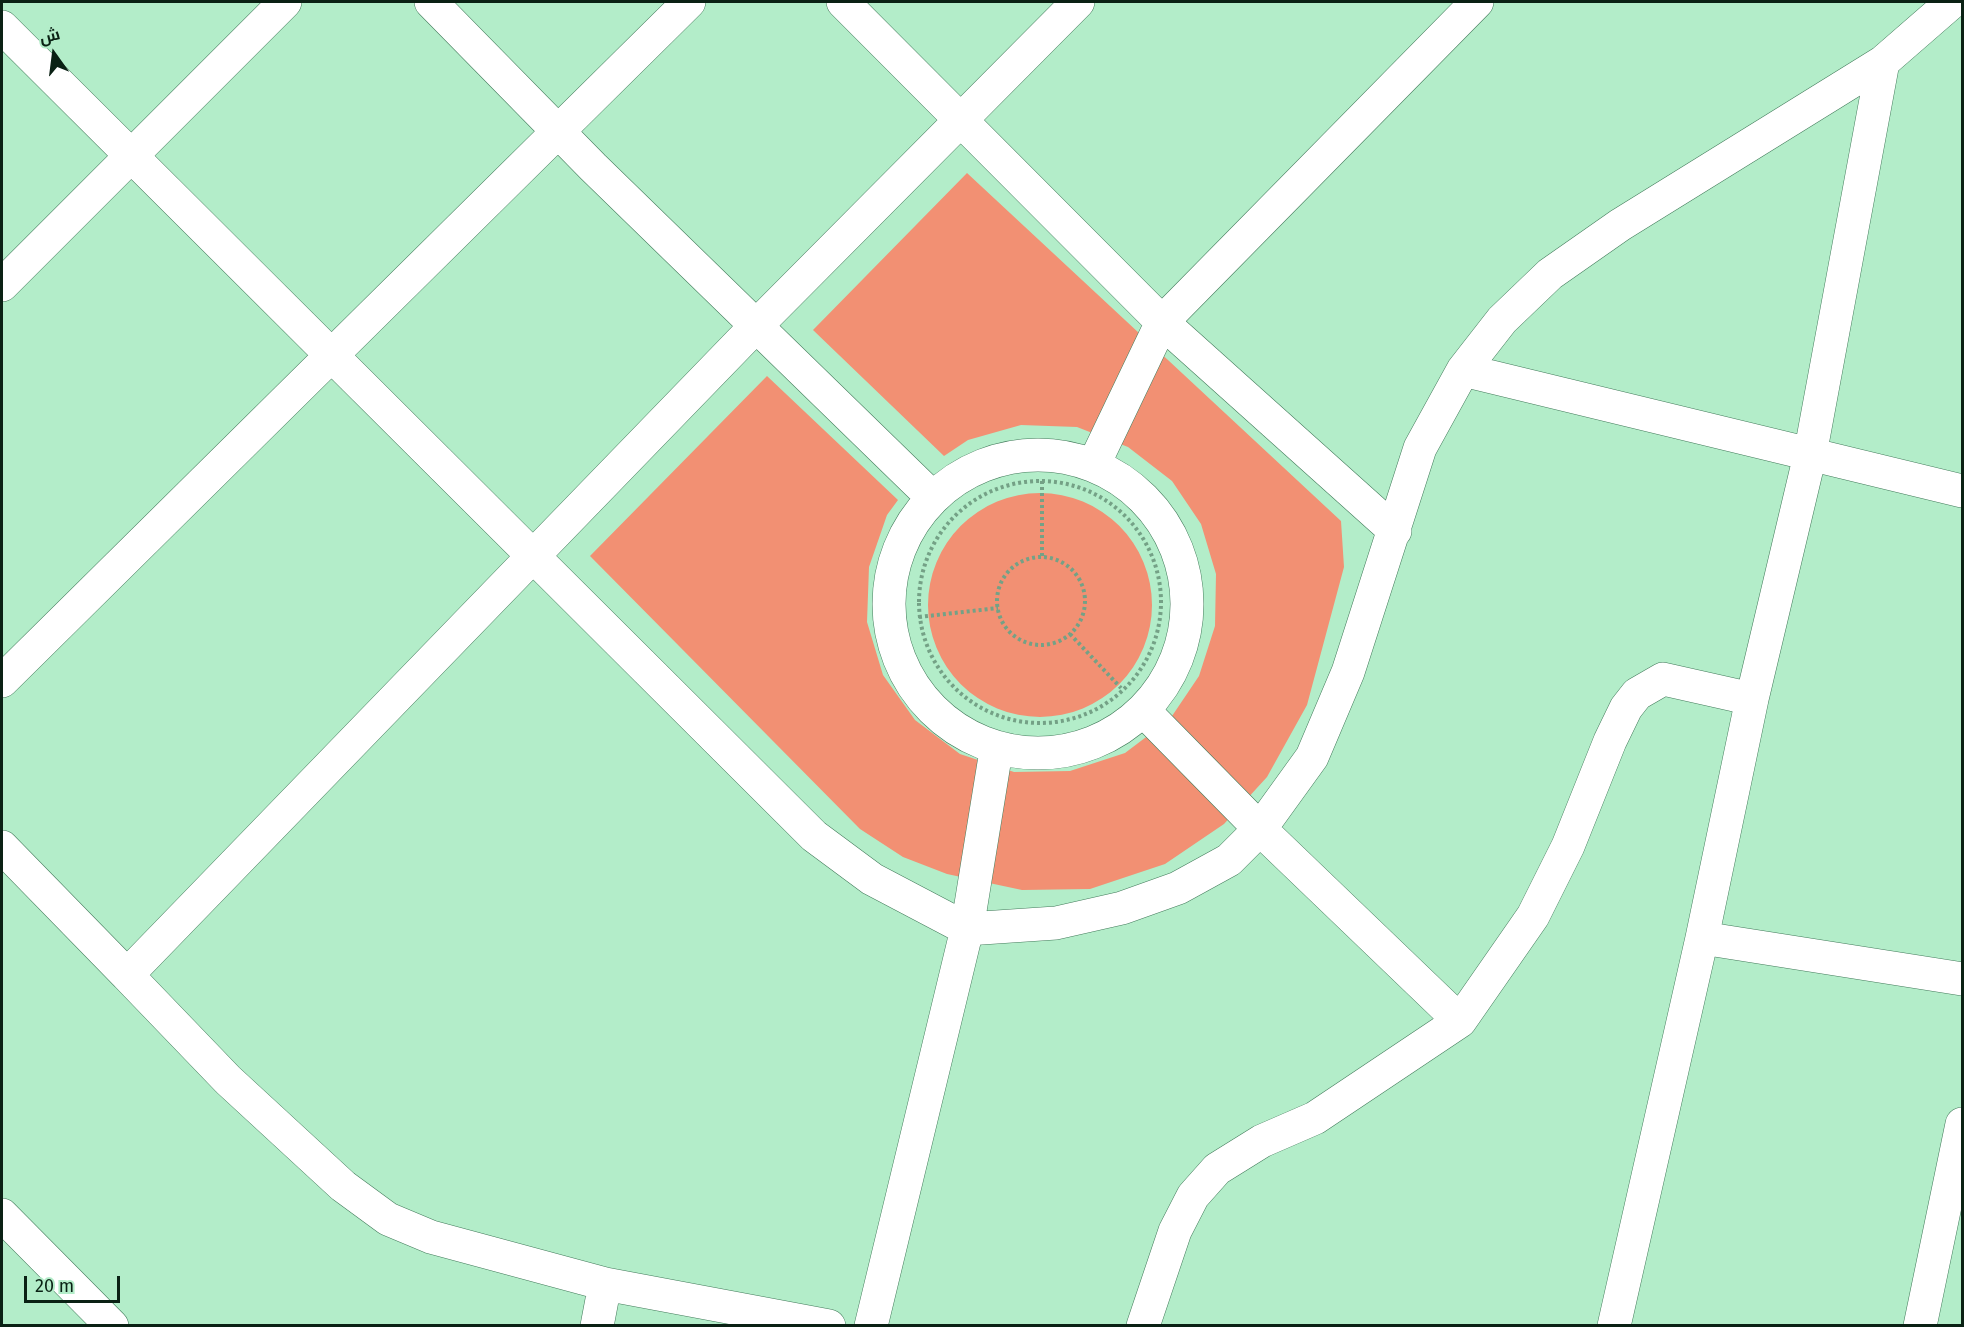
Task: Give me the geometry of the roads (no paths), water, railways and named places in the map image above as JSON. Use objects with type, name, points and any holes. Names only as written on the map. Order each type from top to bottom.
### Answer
[{"type":"street","points":[[2,285],[285,2]]},
{"type":"street","points":[[431,2],[593,167],[931,496]]},
{"type":"street","points":[[2,681],[689,2]]},
{"type":"street","points":[[843,2],[1162,322],[1395,531]]},
{"type":"street","points":[[127,975],[757,325],[1078,2]]},
{"type":"street","points":[[1095,462],[1162,322],[1477,2]]},
{"type":"street","points":[[2,27],[531,557],[814,836],[872,879],[967,929],[1056,923],[1122,908],[1178,888],[1229,860],[1260,829],[1312,757],[1348,672],[1420,448],[1463,370],[1502,320],[1550,274],[1620,225],[1883,62],[1952,2]]},
{"type":"street","points":[[1614,1326],[1702,938],[1752,699],[1810,455],[1883,62]]},
{"type":"street","points":[[1463,370],[1962,491]]},
{"type":"street","points":[[1022,456],[1066,457],[1095,462],[1146,500],[1173,538],[1187,583],[1186,629],[1171,673],[1133,700],[1107,738],[1063,752],[996,751],[971,738],[931,710],[903,670],[888,623],[891,574],[908,529],[931,496],[978,467],[1022,456]]},
{"type":"street","points":[[1143,1326],[1175,1231],[1192,1196],[1217,1169],[1262,1141],[1315,1118],[1460,1021],[1533,916],[1568,846],[1610,741],[1626,708],[1637,694],[1663,679],[1752,699]]},
{"type":"street","points":[[1133,700],[1260,829],[1460,1021]]},
{"type":"street","points":[[871,1326],[967,929],[996,751]]},
{"type":"street","points":[[2,847],[228,1080],[343,1186],[388,1219],[431,1237],[605,1284],[829,1326]]},
{"type":"street","points":[[1702,938],[1962,980]]},
{"type":"street","points":[[1920,1326],[1962,1124]]},
{"type":"street","points":[[2,1215],[112,1326]]},
{"type":"street","points":[[597,1326],[605,1284]]}]
